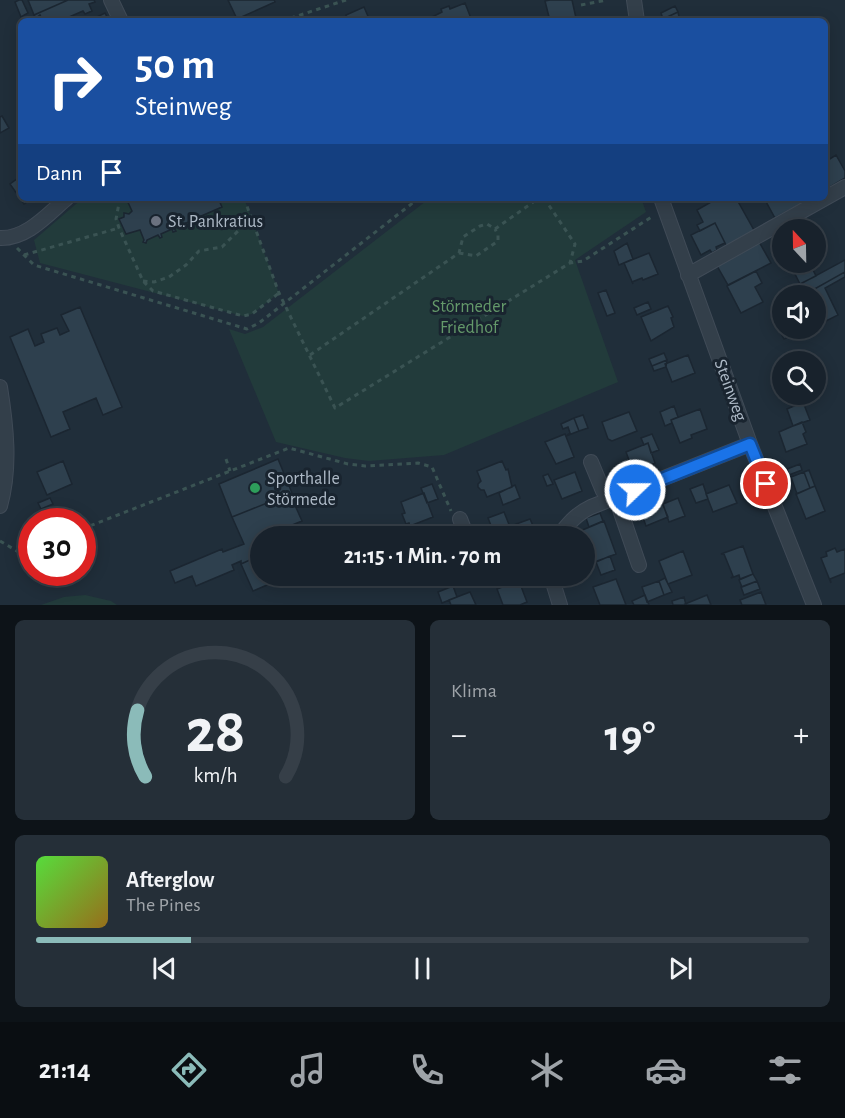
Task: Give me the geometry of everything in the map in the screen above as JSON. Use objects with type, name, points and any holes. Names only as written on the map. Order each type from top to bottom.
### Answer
[{"type":"street","points":[[111,0],[120,18]]},
{"type":"street","points":[[634,0],[637,18]]},
{"type":"street","points":[[828,197],[845,187]]},
{"type":"street","points":[[4,238],[23,234],[63,201]]},
{"type":"street","points":[[688,275],[820,201]]},
{"type":"street","name":"Steinweg","points":[[663,204],[750,444],[814,605]]},
{"type":"street","points":[[0,387],[6,425],[7,459],[0,506]]},
{"type":"street","points":[[566,526],[580,512],[750,444]]},
{"type":"street","points":[[591,462],[603,491],[616,498],[639,565]]},
{"type":"street","points":[[460,519],[463,526]]},
{"type":"street","points":[[554,586],[560,605]]},
{"type":"path","points":[[292,18],[346,0]]},
{"type":"path","points":[[581,5],[607,0]]},
{"type":"path","points":[[119,201],[116,219],[119,228],[143,281],[153,291],[243,316],[252,314],[279,293]]},
{"type":"path","points":[[245,201],[279,293],[335,408],[570,263],[583,261],[650,217],[663,204]]},
{"type":"path","points":[[4,238],[34,265],[248,329],[285,303],[415,201]]},
{"type":"path","points":[[495,228],[535,201]]},
{"type":"path","points":[[546,201],[575,244],[570,263]]},
{"type":"path","points":[[143,281],[154,282],[169,277],[186,265],[199,251],[222,247],[245,224],[250,213]]},
{"type":"path","points":[[310,355],[459,253],[463,237],[487,224],[495,228],[498,242],[476,256],[459,253]]},
{"type":"path","points":[[24,255],[119,228]]},
{"type":"path","points":[[96,524],[289,448],[348,464],[365,466],[418,463],[432,467],[453,516],[460,519]]},
{"type":"path","points":[[226,459],[230,471]]},
{"type":"path","points":[[0,541],[18,552]]},
{"type":"green space","points":[[80,201],[245,201],[279,293],[252,314],[243,316],[40,263],[34,240]]},
{"type":"green space","name":"Störmeder Friedhof","points":[[426,201],[642,201],[646,212],[575,260],[618,382],[444,455],[369,461],[345,458],[276,442],[229,329],[245,334],[263,327]]},
{"type":"green space","points":[[85,595],[111,601],[117,605],[41,605],[64,597]]},
{"type":"building","points":[[22,0],[28,13],[21,17],[15,2]]},
{"type":"building","points":[[28,0],[68,0],[34,15]]},
{"type":"building","points":[[68,0],[94,0],[95,2],[89,4],[92,11],[85,14],[83,11],[67,18],[42,18],[40,15],[36,18],[34,15]]},
{"type":"building","points":[[228,0],[274,0],[275,2],[239,18],[237,18]]},
{"type":"building","points":[[572,0],[576,18],[549,18],[545,1]]},
{"type":"building","points":[[465,3],[471,18],[430,18],[442,12],[441,9],[449,6],[450,9]]},
{"type":"building","points":[[675,6],[678,12],[665,18],[663,18],[661,13]]},
{"type":"building","points":[[364,7],[369,18],[348,18],[346,15]]},
{"type":"building","points":[[678,12],[679,17],[682,18],[665,18]]},
{"type":"building","points":[[105,13],[108,18],[95,18]]},
{"type":"building","points":[[2,116],[9,128],[0,133],[0,117]]},
{"type":"building","points":[[836,155],[845,171],[845,178],[828,188],[828,160]]},
{"type":"building","points":[[18,178],[18,195],[10,184]]},
{"type":"building","name":"St. Pankratius","points":[[127,201],[219,201],[222,207],[199,217],[198,221],[197,219],[186,223],[188,226],[185,227],[184,224],[174,228],[176,231],[173,232],[172,229],[161,234],[162,237],[158,235],[147,240],[146,243],[143,242],[140,230],[126,234],[119,219],[124,217],[124,213],[129,214],[132,211]]},
{"type":"building","points":[[713,201],[738,201],[755,232],[727,247],[715,223],[700,231],[697,225],[703,222],[697,210]]},
{"type":"building","points":[[766,201],[800,201],[801,204],[775,218]]},
{"type":"building","points":[[715,223],[725,243],[716,247],[717,250],[712,253],[710,250],[701,255],[691,235]]},
{"type":"building","points":[[758,240],[771,263],[728,285],[716,264]]},
{"type":"building","points":[[627,243],[633,259],[619,265],[614,251]]},
{"type":"building","points":[[649,253],[658,274],[632,282],[624,263]]},
{"type":"building","points":[[845,260],[845,272],[822,285],[799,285],[821,273],[826,273],[826,270]]},
{"type":"building","points":[[756,271],[762,283],[755,287],[763,302],[741,313],[727,286]]},
{"type":"building","points":[[845,272],[845,277],[826,287],[826,285],[822,285]]},
{"type":"building","points":[[794,273],[814,273],[816,276],[800,284]]},
{"type":"building","points":[[606,290],[615,313],[607,316],[598,293]]},
{"type":"building","points":[[826,290],[838,315],[826,321]]},
{"type":"building","points":[[648,302],[651,309],[637,315],[634,308]]},
{"type":"building","points":[[668,306],[674,327],[651,341],[641,317]]},
{"type":"building","points":[[80,307],[122,407],[103,415],[96,398],[63,412],[70,429],[51,437],[10,337],[28,329],[35,346],[44,342],[41,334],[57,328],[60,335],[69,331],[61,315]]},
{"type":"building","points":[[664,353],[667,360],[652,366],[649,359]]},
{"type":"building","points":[[688,355],[695,373],[672,382],[665,364]]},
{"type":"building","points":[[667,360],[666,367],[654,371],[652,366]]},
{"type":"building","points":[[796,405],[804,405],[810,420],[793,426],[787,409]]},
{"type":"building","points":[[674,406],[678,417],[665,426],[660,412]]},
{"type":"building","points":[[700,409],[707,429],[691,435],[692,438],[680,443],[671,420]]},
{"type":"building","points":[[629,412],[637,431],[612,441],[608,439],[602,422]]},
{"type":"building","points":[[583,415],[588,428],[579,431],[574,418]]},
{"type":"building","points":[[574,418],[579,431],[566,436],[570,433],[568,427],[563,429],[561,424]]},
{"type":"building","points":[[802,422],[807,444],[786,452],[779,432]]},
{"type":"building","points":[[565,434],[574,457],[556,464],[545,442]]},
{"type":"building","points":[[652,434],[659,450],[651,453],[648,443],[644,445],[641,438]]},
{"type":"building","points":[[648,443],[655,463],[633,471],[626,452]]},
{"type":"building","name":"Sporthalle Störmede","points":[[278,459],[292,493],[232,517],[219,484]]},
{"type":"building","points":[[63,461],[72,484],[47,495],[37,472]]},
{"type":"building","points":[[502,461],[506,470],[508,469],[512,487],[487,497],[484,490],[478,487],[481,481],[477,471]]},
{"type":"building","points":[[800,464],[802,470],[789,475],[787,469]]},
{"type":"building","points":[[809,470],[815,486],[810,488],[804,472]]},
{"type":"building","points":[[575,472],[582,491],[562,499],[554,480]]},
{"type":"building","points":[[804,472],[810,488],[797,494],[791,477]]},
{"type":"building","points":[[548,474],[553,484],[547,486],[543,476]]},
{"type":"building","points":[[432,484],[438,499],[427,503],[421,488]]},
{"type":"building","points":[[703,484],[708,499],[696,503],[690,489]]},
{"type":"building","points":[[515,485],[520,498],[503,505],[499,493]]},
{"type":"building","points":[[729,485],[737,503],[713,512],[706,494]]},
{"type":"building","points":[[815,486],[825,511],[806,519],[796,494]]},
{"type":"building","points":[[424,493],[433,517],[410,526],[409,523],[406,524],[402,514],[405,513],[401,502]]},
{"type":"building","points":[[290,494],[302,521],[290,526],[250,526],[250,560],[232,565],[234,570],[196,586],[192,576],[175,583],[170,571],[222,549],[223,552],[244,544],[232,517]]},
{"type":"building","points":[[50,498],[53,504],[40,508],[38,503]]},
{"type":"building","points":[[660,498],[668,517],[646,526],[639,506]]},
{"type":"building","points":[[678,498],[685,516],[669,522],[663,504]]},
{"type":"building","points":[[504,512],[510,526],[491,526],[488,518]]},
{"type":"building","points":[[600,513],[603,521],[589,526],[586,518]]},
{"type":"building","points":[[530,519],[533,526],[511,526]]},
{"type":"building","points":[[604,521],[616,554],[595,562],[595,526],[592,526]]},
{"type":"building","points":[[743,546],[753,574],[740,579],[739,575],[731,578],[733,576],[724,554],[721,554]]},
{"type":"building","points":[[835,548],[837,552],[845,549],[845,573],[830,579],[831,583],[821,558],[827,556],[826,552]]},
{"type":"building","points":[[683,551],[692,575],[668,584],[659,561]]},
{"type":"building","points":[[610,556],[615,570],[601,575],[596,562]]},
{"type":"building","points":[[250,560],[250,584],[241,564]]},
{"type":"building","points":[[753,574],[757,581],[742,587],[739,580]]},
{"type":"building","points":[[665,578],[672,592],[664,595],[659,581]]},
{"type":"building","points":[[616,579],[626,605],[600,605],[593,587]]},
{"type":"building","points":[[659,581],[664,595],[647,602],[642,587]]},
{"type":"building","points":[[757,581],[760,589],[744,595],[741,587]]},
{"type":"building","points":[[251,586],[265,586],[253,591]]},
{"type":"building","points":[[453,586],[457,597],[442,603],[438,592]]},
{"type":"building","points":[[505,586],[521,586],[527,602],[520,605],[503,605],[497,589]]},
{"type":"building","points":[[470,592],[476,605],[451,605],[449,600]]},
{"type":"building","points":[[761,592],[766,605],[742,605],[740,600]]},
{"type":"building","points":[[645,595],[649,605],[634,605],[632,601]]},
{"type":"building","points":[[707,595],[711,605],[685,604]]},
{"type":"building","points":[[684,597],[686,605],[673,605],[672,601]]},
{"type":"place","name":"St. Pankratius","points":[[156,221]]},
{"type":"place","name":"Sporthalle Störmede","points":[[255,488]]},
{"type":"route","points":[[635,490],[750,444],[766,484]]}]
